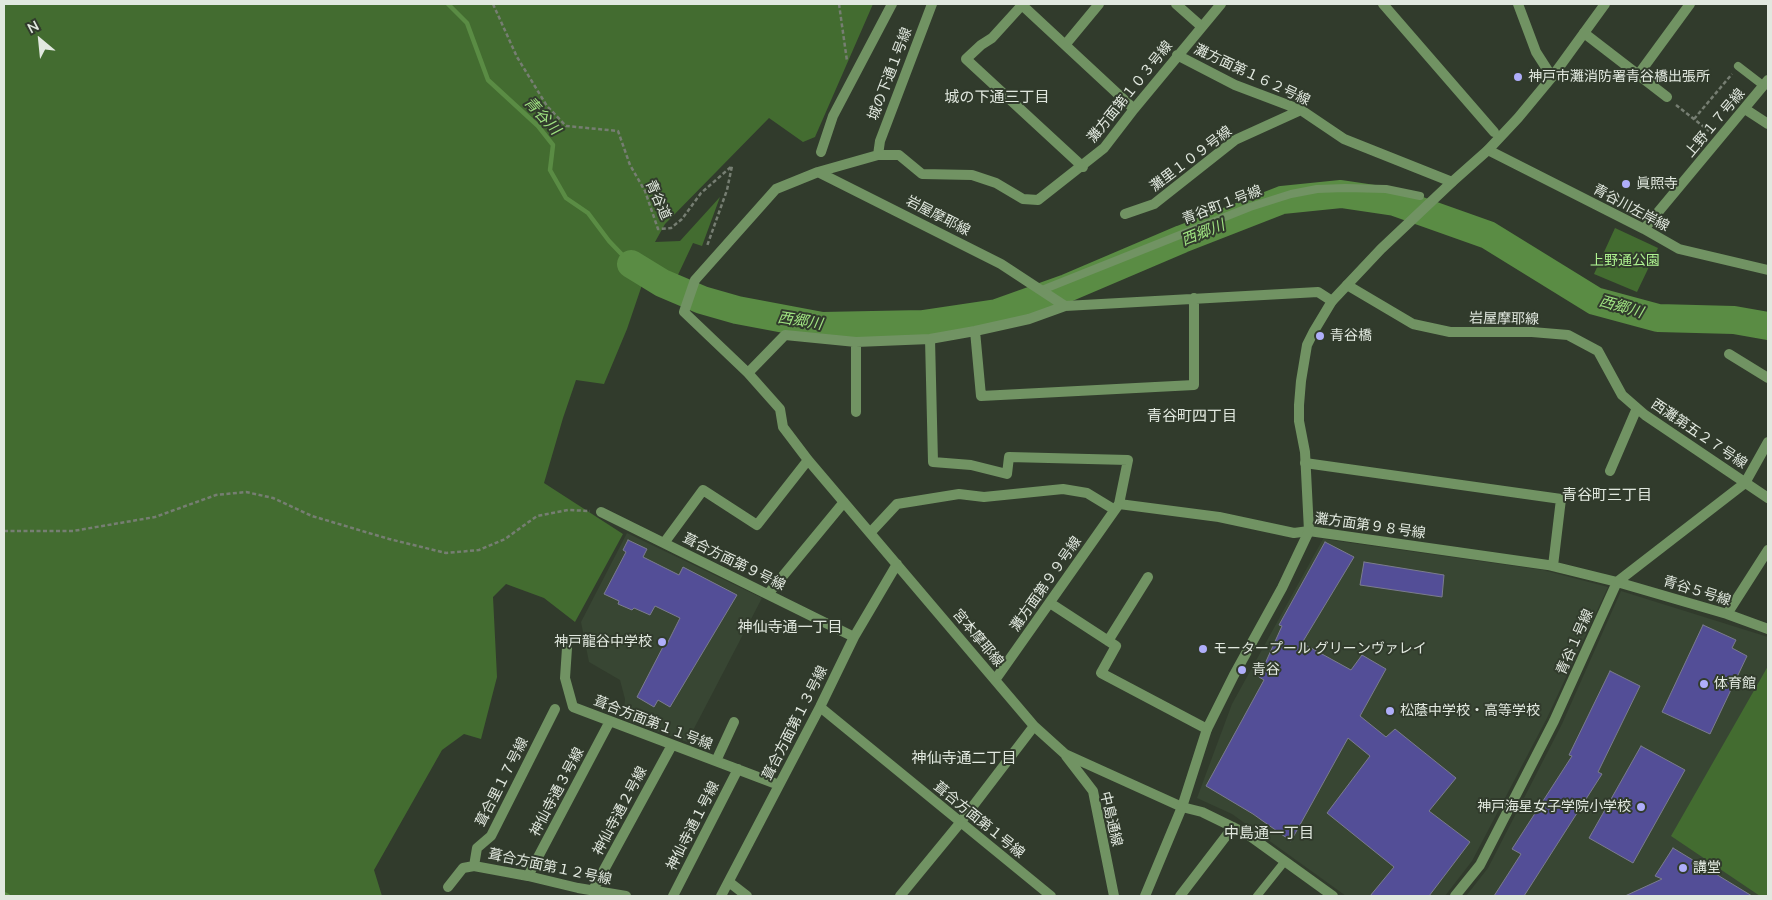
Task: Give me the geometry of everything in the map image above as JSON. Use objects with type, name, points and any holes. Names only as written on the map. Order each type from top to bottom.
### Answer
[{"type":"street","points":[[821,152],[833,116],[892,4]]},
{"type":"street","name":"城の下通１号線","points":[[878,156],[880,141],[932,4]]},
{"type":"street","points":[[1065,45],[1099,4]]},
{"type":"street","points":[[1176,4],[1202,27]]},
{"type":"street","name":"灘方面第１０３号線","points":[[686,304],[695,280],[776,189],[818,172],[878,156],[899,155],[922,174],[972,175],[996,183],[1023,199],[1038,200],[1104,148],[1221,4]]},
{"type":"street","points":[[1383,4],[1494,132]]},
{"type":"street","points":[[1518,4],[1536,52],[1552,77]]},
{"type":"street","points":[[1145,896],[1182,807],[1207,729],[1234,675],[1282,588],[1309,531],[1305,462],[1298,406],[1308,345],[1332,301],[1381,250],[1488,150],[1552,77],[1605,4]]},
{"type":"street","points":[[1638,75],[1690,4]]},
{"type":"street","points":[[1082,167],[966,59],[992,38],[1022,5],[1134,109]]},
{"type":"street","points":[[1584,33],[1668,97]]},
{"type":"street","name":"灘方面第１６２号線","points":[[1178,55],[1234,85],[1301,110],[1344,139],[1452,182]]},
{"type":"street","name":"上野１７号線","points":[[1644,229],[1766,83]]},
{"type":"street","points":[[1745,109],[1768,124]]},
{"type":"street","name":"灘里１０９号線","points":[[1125,214],[1154,204],[1235,140],[1301,110]]},
{"type":"street","name":"青谷川左岸線","points":[[1488,150],[1644,229],[1679,249],[1768,270]]},
{"type":"street","name":"岩屋摩耶線","points":[[818,172],[1001,264],[1062,304]]},
{"type":"street","name":"岩屋摩耶線","points":[[1347,285],[1413,324],[1450,332],[1532,332],[1568,335],[1598,351],[1622,395],[1637,408]]},
{"type":"street","points":[[748,373],[785,335],[856,342],[930,339],[975,332],[1029,319],[1062,304],[1318,292],[1332,301]]},
{"type":"street","points":[[975,332],[981,396],[1194,386],[1194,298]]},
{"type":"street","name":"宮本摩耶線","points":[[686,304],[684,312],[748,373],[780,409],[782,427],[808,460],[1034,726],[1065,754],[1182,807],[1202,812],[1247,834],[1333,896]]},
{"type":"street","points":[[930,339],[933,462],[971,466],[1007,474],[1009,457],[1128,460],[1117,507]]},
{"type":"street","points":[[856,342],[856,412]]},
{"type":"street","points":[[1730,354],[1768,378]]},
{"type":"street","points":[[1610,471],[1637,408]]},
{"type":"street","name":"西灘第五２７号線","points":[[1637,408],[1768,498]]},
{"type":"street","name":"青谷１号線","points":[[1455,896],[1480,865],[1554,721],[1617,582],[1745,482],[1768,442]]},
{"type":"street","points":[[664,543],[703,490],[757,525],[808,460]]},
{"type":"street","points":[[1305,462],[1561,499],[1552,566]]},
{"type":"street","name":"灘方面第９８号線","points":[[870,533],[897,504],[926,501],[959,494],[984,497],[1063,489],[1087,493],[1117,507],[1219,517],[1294,534],[1309,531],[1552,566],[1617,582]]},
{"type":"street","points":[[768,594],[844,502]]},
{"type":"street","name":"灘方面第９９号線","points":[[995,680],[1117,507]]},
{"type":"street","name":"葺合方面第９号線","points":[[601,512],[854,637]]},
{"type":"street","points":[[1727,614],[1768,550]]},
{"type":"street","name":"葺合方面第１３号線","points":[[721,896],[820,707],[854,637],[897,564]]},
{"type":"street","points":[[1108,641],[1148,577]]},
{"type":"street","name":"青谷５号線","points":[[1617,582],[1727,614],[1768,629]]},
{"type":"street","points":[[1050,603],[1116,646],[1101,672],[1207,729]]},
{"type":"street","name":"葺合方面第１１号線","points":[[567,648],[565,678],[573,707],[780,784]]},
{"type":"street","name":"葺合方面第１号線","points":[[820,707],[1051,896]]},
{"type":"street","name":"葺合里１７号線","points":[[474,866],[477,848],[491,836],[555,709]]},
{"type":"street","name":"神仙寺通３号線","points":[[528,876],[610,722]]},
{"type":"street","points":[[716,761],[734,722]]},
{"type":"street","points":[[900,896],[960,823],[1034,726]]},
{"type":"street","name":"神仙寺通２号線","points":[[593,890],[672,745]]},
{"type":"street","name":"中島通線","points":[[1065,754],[1093,791],[1114,896]]},
{"type":"street","name":"神仙寺通１号線","points":[[673,896],[738,769]]},
{"type":"street","points":[[1180,896],[1233,827]]},
{"type":"street","name":"葺合方面第１２号線","points":[[448,887],[463,868],[474,866],[528,876],[576,892],[593,890],[626,896]]},
{"type":"street","points":[[729,882],[747,896]]},
{"type":"lane","points":[[1738,66],[1766,83]]},
{"type":"lane","name":"青谷町１号線","points":[[1042,290],[1250,207],[1292,194],[1317,189],[1345,188],[1386,189],[1420,196]]},
{"type":"lane","points":[[1257,896],[1285,861]]},
{"type":"path","name":"青谷道","points":[[493,4],[517,57],[547,106],[566,126],[618,131],[630,165],[645,191],[658,229],[671,228],[682,220],[701,193],[732,166],[727,190],[705,253]]},
{"type":"path","points":[[839,4],[850,85]]},
{"type":"path","points":[[1694,119],[1738,66]]},
{"type":"path","points":[[1685,112],[1700,124]]},
{"type":"path","points":[[4,531],[73,531],[155,518],[216,495],[246,492],[273,498],[312,516],[389,539],[446,552],[479,550],[505,539],[537,516],[568,510],[601,512]]},
{"type":"shaded area","name":"神戸龍谷中学校","points":[[627,533],[762,598],[687,742],[623,719],[625,699],[620,680],[589,662],[581,622]]},
{"type":"shaded area","name":"松蔭中学校・高等学校","points":[[1323,539],[1543,570],[1608,587],[1547,718],[1472,861],[1445,896],[1346,896],[1232,814],[1197,798],[1232,704]]},
{"type":"shaded area","points":[[1621,591],[1768,637],[1768,896],[1466,896],[1488,868],[1562,724]]},
{"type":"green space","points":[[4,4],[873,4],[815,137],[803,142],[769,118],[665,224],[655,242],[680,241],[720,197],[702,246],[693,243],[676,279],[643,282],[627,329],[604,384],[576,380],[544,483],[623,534],[575,622],[544,598],[506,584],[493,597],[497,677],[481,739],[464,734],[442,750],[374,870],[382,896],[4,896]]},
{"type":"green space","name":"上野通公園","points":[[1615,228],[1658,248],[1637,292],[1594,274]]},
{"type":"green space","points":[[1768,666],[1768,896],[1760,896],[1671,836]]},
{"type":"building","points":[[628,540],[647,549],[643,557],[679,575],[683,567],[737,595],[670,707],[658,700],[654,707],[637,697],[680,618],[655,606],[650,615],[634,608],[632,610],[618,604],[619,601],[604,594],[626,552],[623,550]]},
{"type":"building","points":[[1325,542],[1354,557],[1302,643],[1351,670],[1362,655],[1386,669],[1360,716],[1386,737],[1395,729],[1456,778],[1429,811],[1470,842],[1429,896],[1370,896],[1394,867],[1327,813],[1370,756],[1348,738],[1291,841],[1253,814],[1206,786],[1264,680],[1259,677],[1282,626],[1279,625]]},
{"type":"building","points":[[1364,562],[1444,575],[1442,597],[1360,585]]},
{"type":"building","name":"体育館","points":[[1703,625],[1736,640],[1732,648],[1747,656],[1710,734],[1662,712]]},
{"type":"building","points":[[1610,671],[1640,686],[1598,772],[1602,774],[1524,896],[1494,896],[1521,854],[1512,849],[1572,756],[1569,755]]},
{"type":"building","points":[[1641,746],[1685,770],[1633,863],[1589,838]]},
{"type":"building","name":"講堂","points":[[1673,848],[1752,896],[1625,896],[1662,879],[1655,876]]},
{"type":"waterway","name":"青谷川","points":[[448,4],[467,23],[488,80],[538,126],[553,145],[550,170],[566,198],[588,213],[609,241],[631,264]]},
{"type":"waterway","name":"西郷川","points":[[631,264],[662,283],[702,300],[737,310],[822,326],[923,324],[997,313],[1067,288],[1182,239],[1282,200],[1341,194],[1395,202],[1488,235],[1595,301],[1658,318],[1734,320],[1768,326]]},
{"type":"waterway","points":[[4,894],[8,896]]},
{"type":"place","name":"神戸市灘消防署青谷橋出張所","points":[[1518,77]]},
{"type":"place","name":"眞照寺","points":[[1626,184]]},
{"type":"place","name":"青谷橋","points":[[1320,336]]},
{"type":"place","name":"神戸龍谷中学校","points":[[662,642]]},
{"type":"place","name":"モータープール グリーンヴァレイ","points":[[1203,649]]},
{"type":"place","name":"青谷","points":[[1242,670]]},
{"type":"place","name":"体育館","points":[[1704,684]]},
{"type":"place","name":"松蔭中学校・高等学校","points":[[1390,711]]},
{"type":"place","name":"神戸海星女子学院小学校","points":[[1641,807]]},
{"type":"place","name":"講堂","points":[[1683,868]]},
{"type":"district","name":"城の下通三丁目","points":[[997,97]]},
{"type":"district","name":"青谷町四丁目","points":[[1192,416]]},
{"type":"district","name":"青谷町三丁目","points":[[1607,495]]},
{"type":"district","name":"神仙寺通一丁目","points":[[790,627]]},
{"type":"district","name":"神仙寺通二丁目","points":[[964,758]]},
{"type":"district","name":"中島通一丁目","points":[[1269,833]]}]
